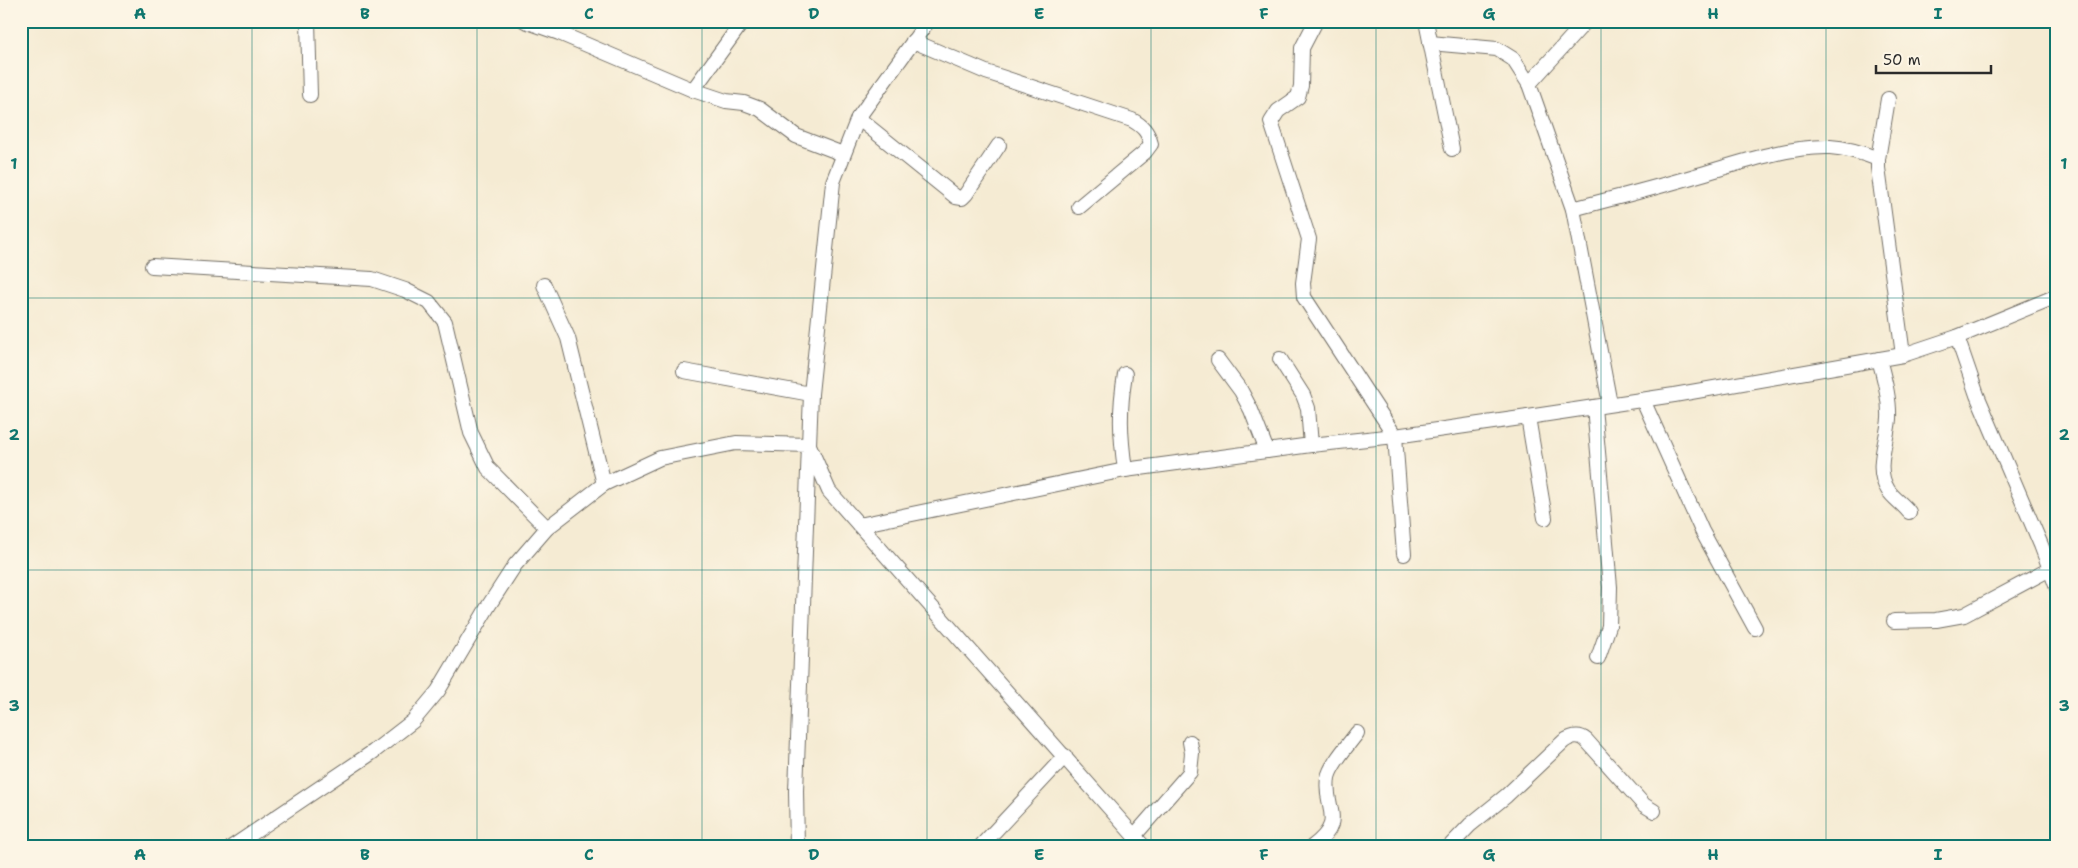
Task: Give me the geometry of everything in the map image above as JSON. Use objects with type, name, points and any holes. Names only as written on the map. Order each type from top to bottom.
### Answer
[{"type":"street","points":[[308,21],[310,95]]},
{"type":"street","points":[[525,21],[559,33],[694,90],[726,101],[744,103],[760,109],[796,136],[843,154]]},
{"type":"street","points":[[694,90],[743,21]]},
{"type":"street","points":[[797,847],[796,791],[808,445],[811,394],[833,182],[858,118],[928,21]]},
{"type":"street","points":[[1316,21],[1302,48],[1298,96],[1278,112],[1271,122],[1309,239],[1302,289],[1309,305],[1395,436],[1404,554]]},
{"type":"street","points":[[1426,21],[1452,149]]},
{"type":"street","points":[[1529,84],[1586,21]]},
{"type":"street","points":[[913,41],[986,72],[1132,120],[1141,125],[1148,133],[1151,144],[1145,152],[1079,207]]},
{"type":"street","points":[[1430,43],[1497,49],[1513,59],[1529,84],[1573,208],[1610,404]]},
{"type":"street","points":[[1888,99],[1878,159],[1903,355]]},
{"type":"street","points":[[858,118],[956,197],[962,198],[966,194],[999,145]]},
{"type":"street","points":[[1573,208],[1659,186],[1755,158],[1800,150],[1830,147],[1855,151],[1878,159]]},
{"type":"street","points":[[152,266],[372,279],[405,290],[429,302],[445,322],[471,433],[488,468],[548,528]]},
{"type":"street","points":[[544,285],[568,338],[604,484]]},
{"type":"street","points":[[859,525],[1125,470],[1528,417],[1642,400],[1903,355],[1957,337],[2057,296]]},
{"type":"street","points":[[1957,337],[1976,395],[2057,588]]},
{"type":"street","points":[[1280,359],[1305,402],[1311,445]]},
{"type":"street","points":[[1880,359],[1887,393],[1889,418],[1882,453],[1883,478],[1888,492],[1903,504],[1909,512]]},
{"type":"street","points":[[1218,360],[1241,392],[1251,410],[1267,451]]},
{"type":"street","points":[[684,371],[811,394]]},
{"type":"street","points":[[1124,374],[1120,408],[1120,435],[1125,470]]},
{"type":"street","points":[[1642,400],[1702,531],[1755,628]]},
{"type":"street","points":[[1594,407],[1610,587],[1609,626],[1598,658]]},
{"type":"street","points":[[1528,417],[1545,518]]},
{"type":"street","points":[[232,847],[373,752],[413,721],[438,691],[515,565],[548,528],[604,484],[660,458],[736,444],[808,445]]},
{"type":"street","points":[[808,445],[829,491],[1144,847]]},
{"type":"street","points":[[1894,621],[1936,620],[1964,615],[2050,569]]},
{"type":"street","points":[[1312,847],[1329,830],[1332,807],[1327,788],[1328,776],[1357,733]]},
{"type":"street","points":[[1449,847],[1470,825],[1506,796],[1564,741],[1576,736],[1582,736],[1644,805],[1654,810]]},
{"type":"street","points":[[1134,836],[1190,772],[1192,766],[1190,742]]},
{"type":"street","points":[[980,847],[1065,756]]}]
